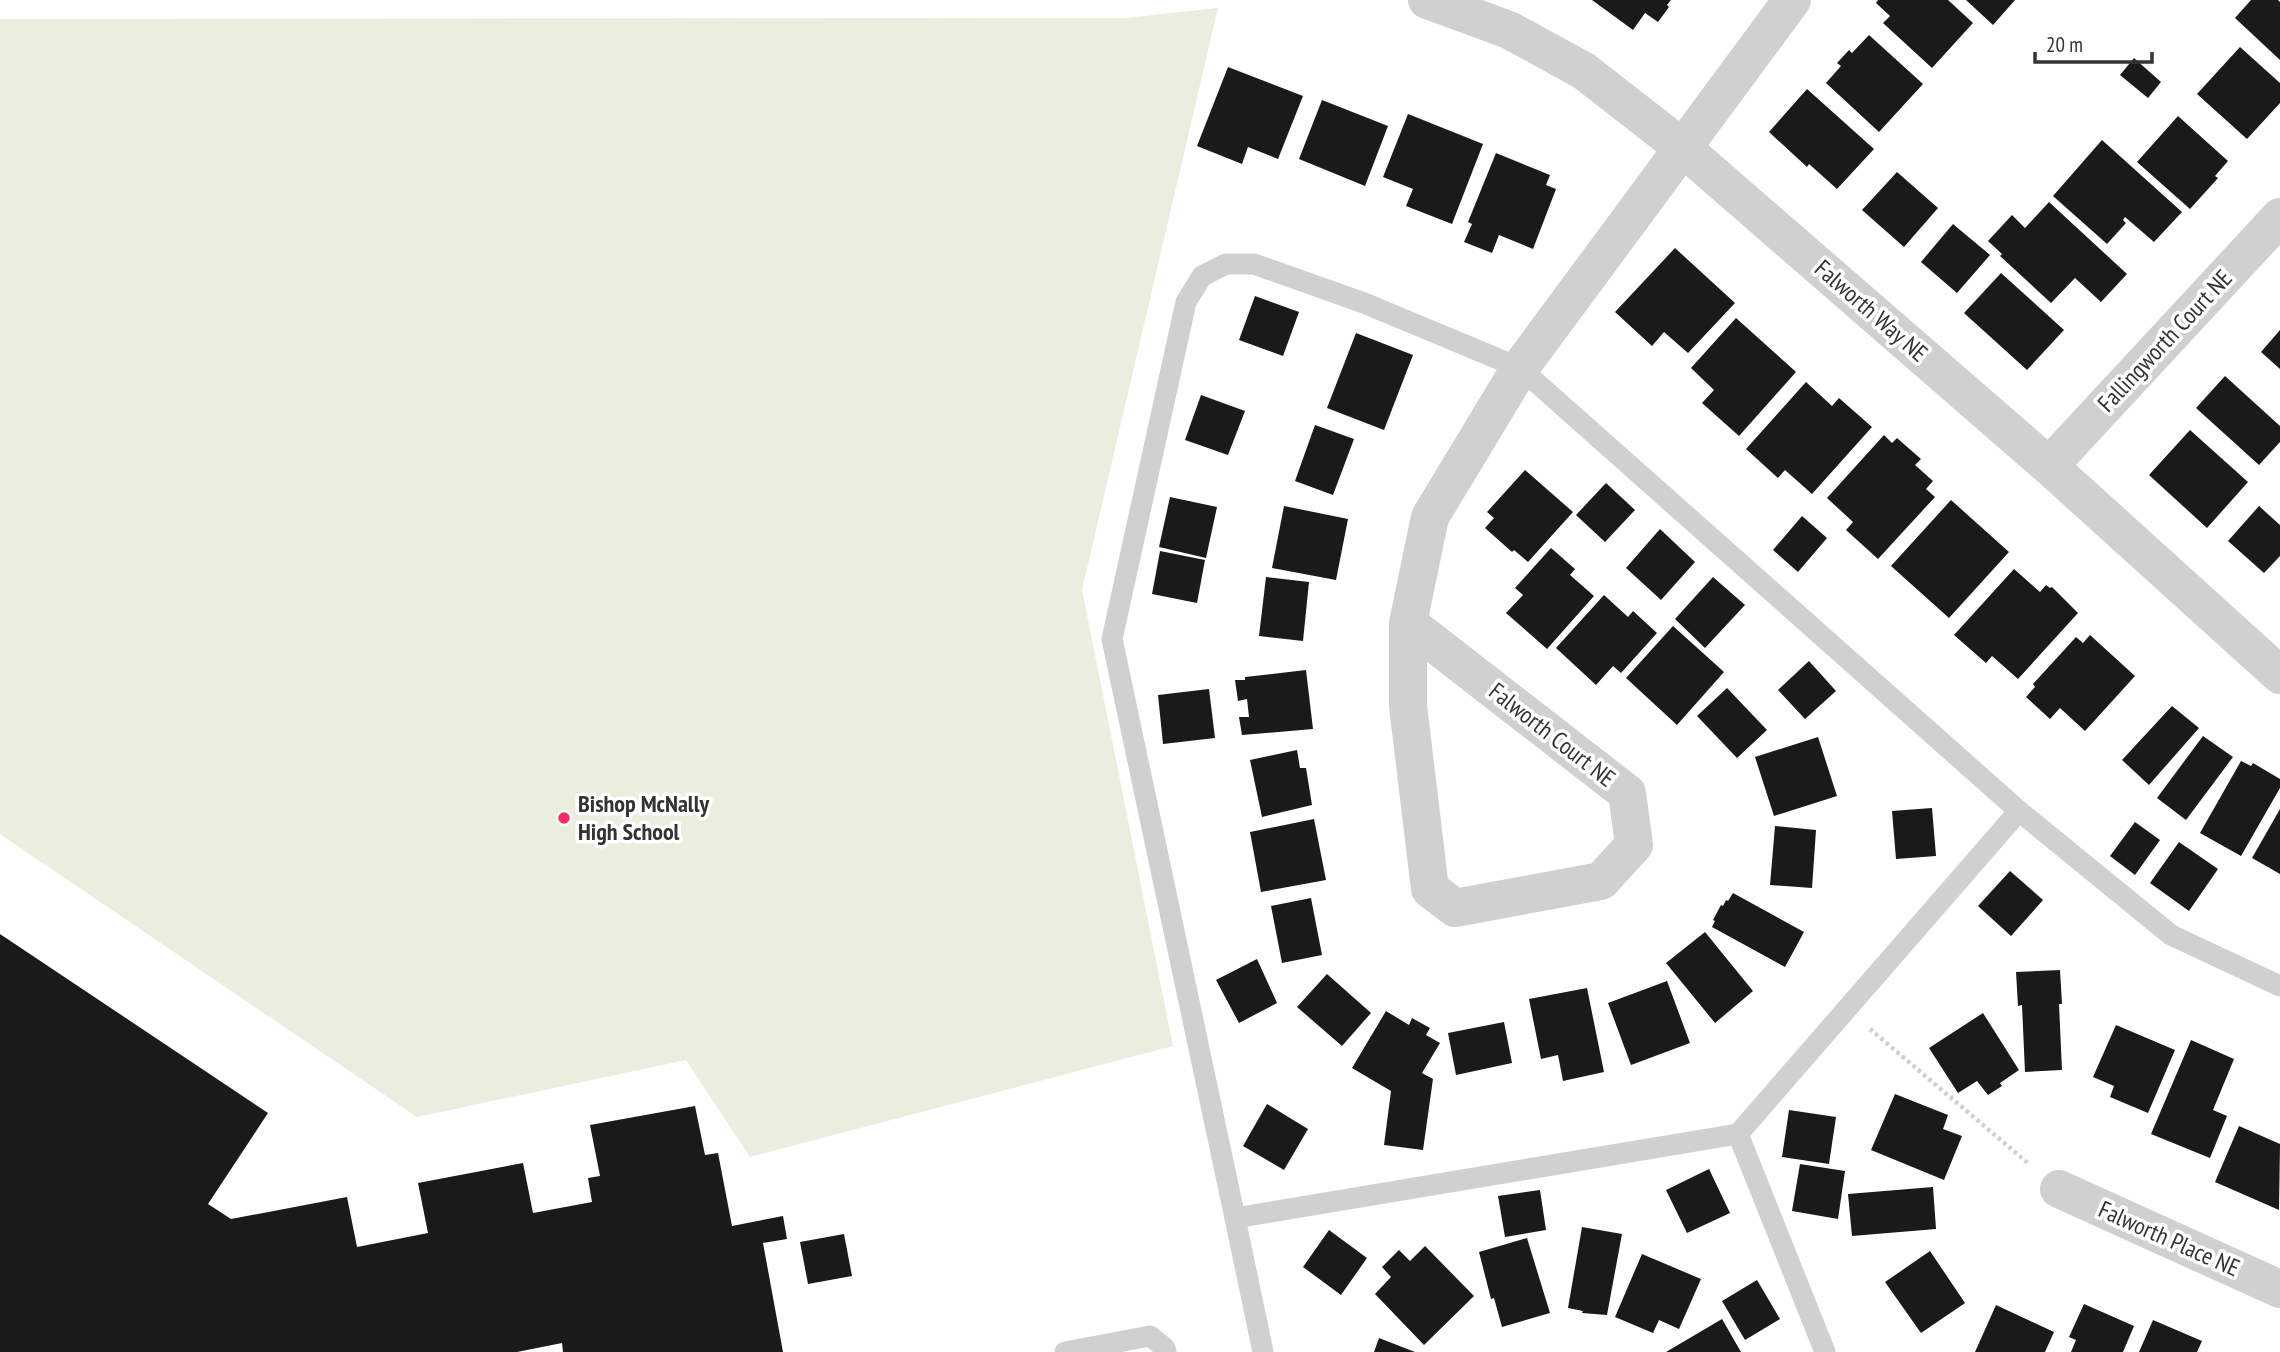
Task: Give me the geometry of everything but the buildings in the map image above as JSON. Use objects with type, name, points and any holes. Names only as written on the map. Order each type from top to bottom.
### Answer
[{"type":"street","name":"Falworth Way NE","points":[[1427,0],[1509,30],[1584,71],[1684,149],[2049,466],[2280,675]]},
{"type":"street","name":"Falworth Court NE","points":[[1408,623],[1628,793],[1634,845],[1601,881],[1455,908],[1430,889],[1409,706],[1408,623],[1430,517],[1520,368],[1792,0]]},
{"type":"street","name":"Fallingworth Court NE","points":[[2049,466],[2280,216]]},
{"type":"street","name":"Falworth Place NE","points":[[2059,1189],[2280,1289]]},
{"type":"lane","points":[[1263,1352],[1111,639],[1186,302],[1202,276],[1226,264],[1254,264],[1364,303],[1520,368],[2018,811],[2171,935],[2280,986]]},
{"type":"lane","points":[[1235,1217],[1738,1134],[2018,811]]},
{"type":"lane","points":[[1738,1134],[1825,1352]]},
{"type":"lane","points":[[1065,1352],[1150,1336],[1165,1348],[1166,1352]]},
{"type":"path","points":[[1846,1009],[2059,1189]]},
{"type":"green space","name":"Bishop McNally High School","points":[[1218,8],[1082,590],[1173,1046],[750,1157],[686,1060],[417,1117],[0,834],[0,19],[1125,18]]},
{"type":"place","name":"Bishop McNally High School","points":[[564,818]]}]
